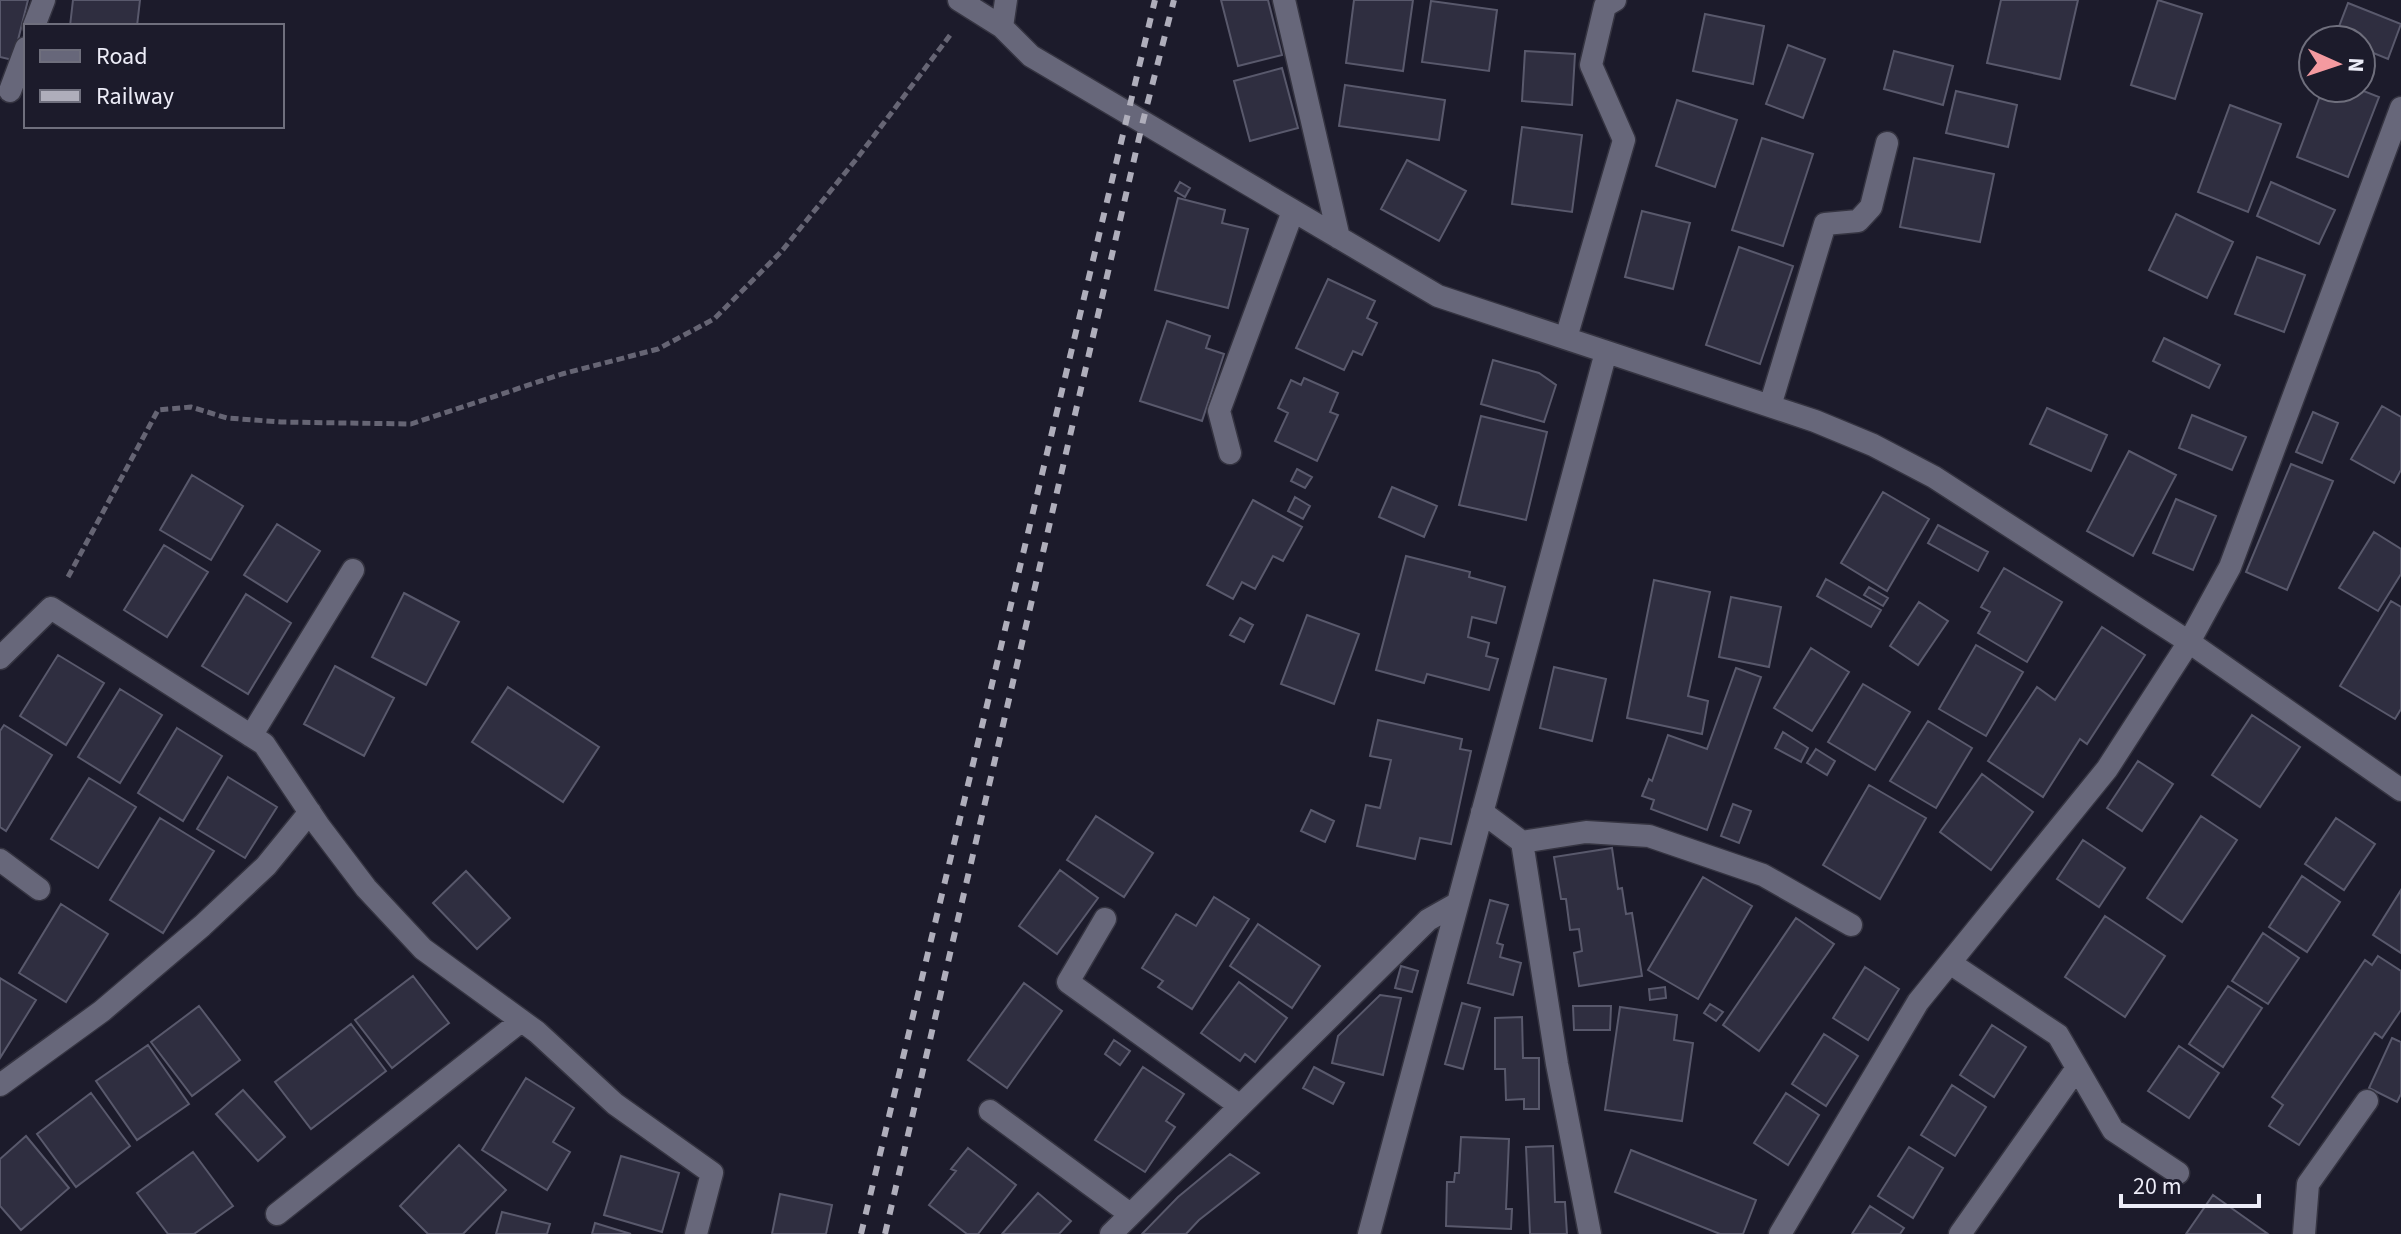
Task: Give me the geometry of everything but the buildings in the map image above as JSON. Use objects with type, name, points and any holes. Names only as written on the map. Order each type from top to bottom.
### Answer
[{"type":"street","points":[[35,24],[44,0]]},
{"type":"street","points":[[1002,27],[1006,0]]},
{"type":"street","points":[[1284,0],[1339,238]]},
{"type":"street","points":[[1566,338],[1624,140],[1591,65],[1605,6],[1615,0]]},
{"type":"street","points":[[965,4],[1002,27],[1031,56],[1438,296],[1770,406],[1873,445],[1934,477],[2189,642],[2401,790]]},
{"type":"street","points":[[10,91],[24,53]]},
{"type":"street","points":[[1780,1234],[1918,1002],[2107,769],[2189,642],[2230,567],[2401,108]]},
{"type":"street","points":[[1770,406],[1825,224],[1858,221],[1871,207],[1887,143]]},
{"type":"street","points":[[1230,453],[1219,411],[1293,211]]},
{"type":"street","points":[[1369,1234],[1606,352]]},
{"type":"street","points":[[251,736],[353,570]]},
{"type":"street","points":[[0,658],[51,608],[264,744],[366,888],[423,949],[537,1032],[615,1104],[712,1173],[696,1234]]},
{"type":"street","points":[[0,1085],[102,1011],[202,926],[266,866],[310,812]]},
{"type":"street","points":[[1482,812],[1522,842],[1557,1064],[1590,1234]]},
{"type":"street","points":[[1522,842],[1586,832],[1649,836],[1763,875],[1851,925]]},
{"type":"street","points":[[0,860],[39,889]]},
{"type":"street","points":[[1111,1234],[1428,920],[1458,903]]},
{"type":"street","points":[[1105,919],[1068,982],[1240,1106]]},
{"type":"street","points":[[1950,963],[2058,1035],[2113,1130],[2178,1173]]},
{"type":"street","points":[[277,1214],[521,1021]]},
{"type":"street","points":[[1960,1234],[2077,1068]]},
{"type":"street","points":[[2304,1234],[2308,1184],[2367,1101]]},
{"type":"street","points":[[990,1111],[1130,1214]]},
{"type":"path","points":[[51,608],[158,410],[191,407],[227,418],[281,422],[411,424],[562,374],[658,349],[714,319],[781,252],[858,157],[965,4]]},
{"type":"railway","points":[[861,1234],[1155,0]]},
{"type":"railway","points":[[885,1234],[1143,121],[1174,0]]}]
